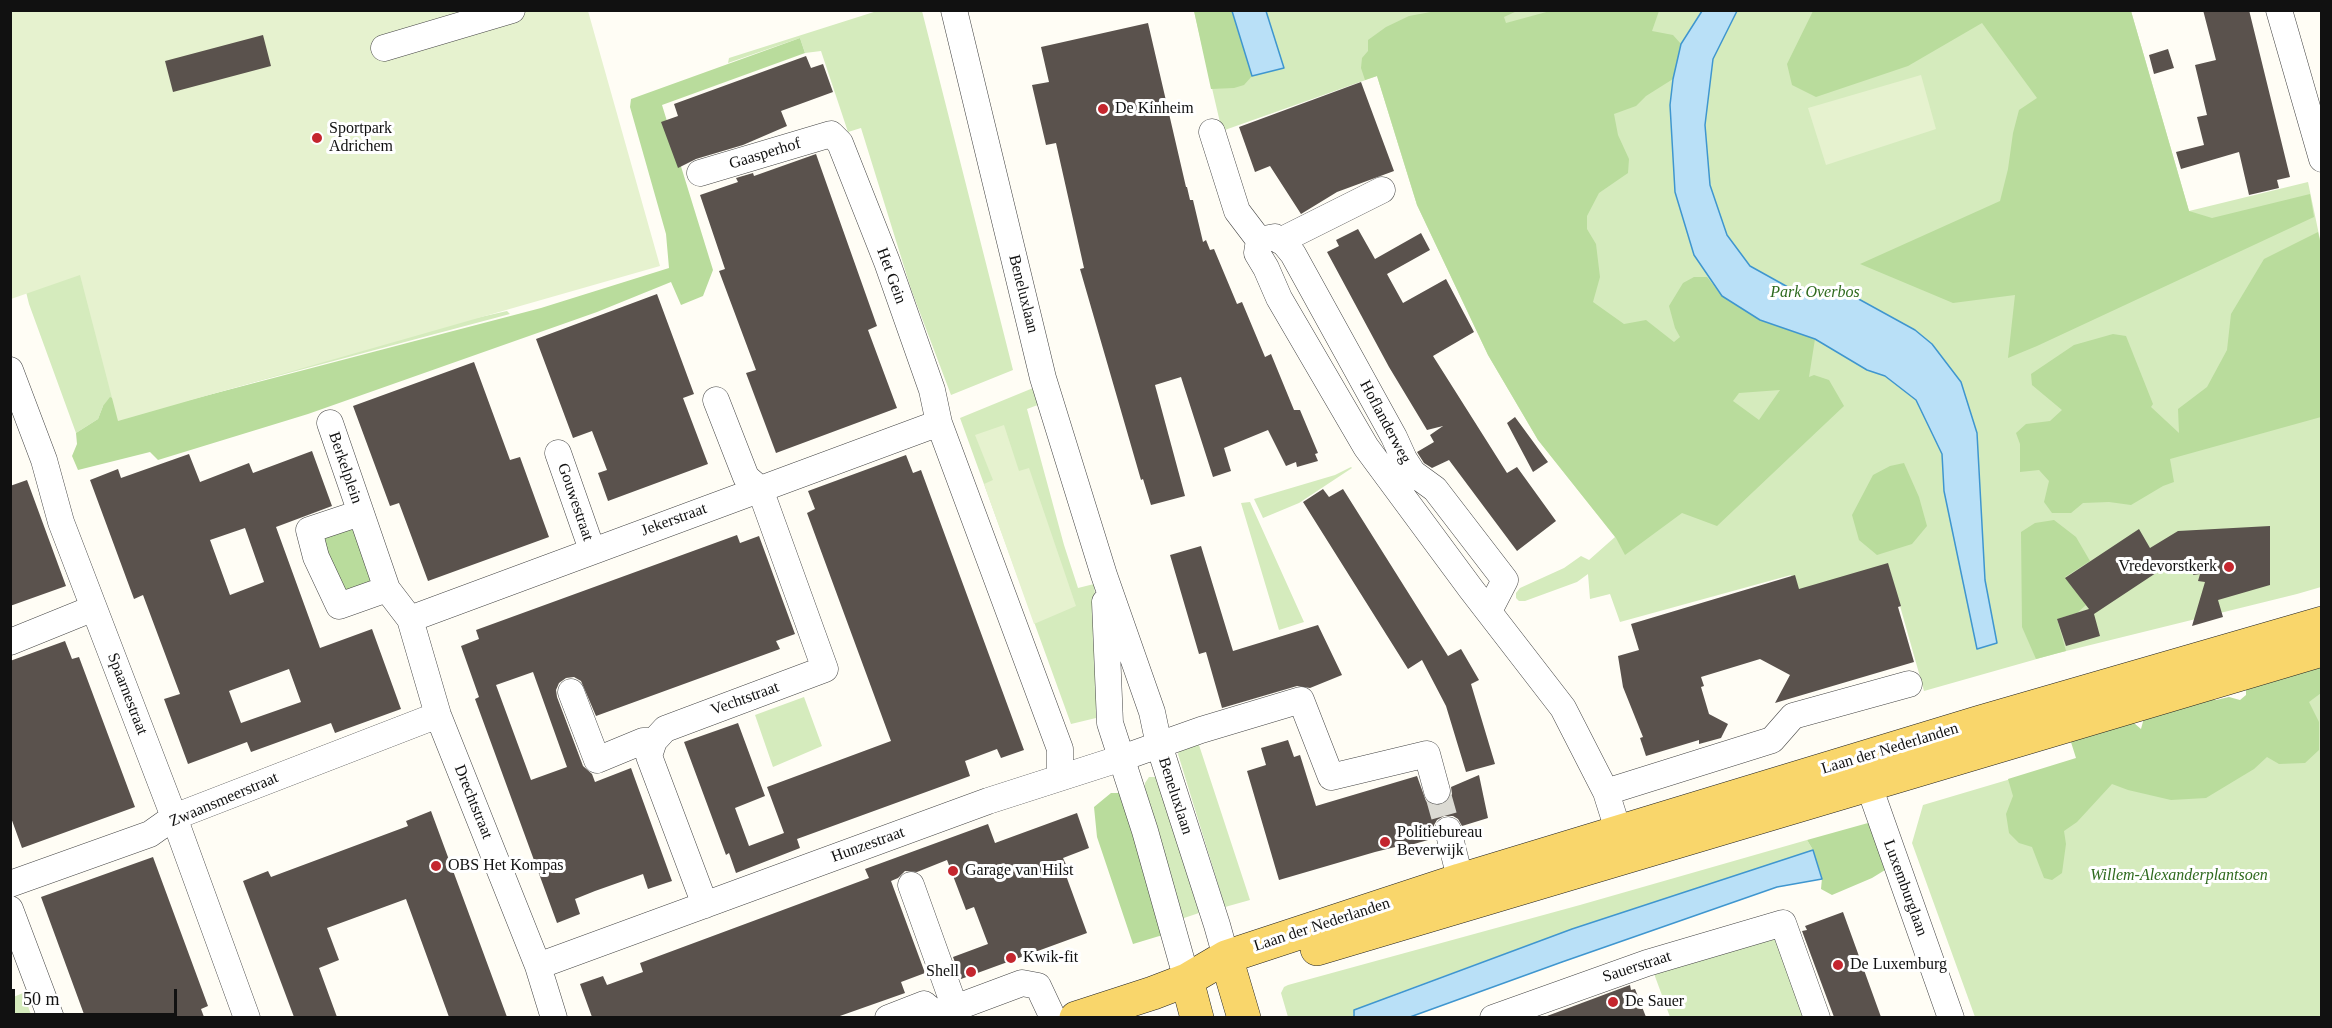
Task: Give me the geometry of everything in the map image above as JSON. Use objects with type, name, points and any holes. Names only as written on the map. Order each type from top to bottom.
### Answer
[{"type":"main road","name":"Laan der Nederlanden","points":[[1076,1017],[1153,993],[1461,881],[1622,845],[1864,772],[2322,622]]},
{"type":"main road","name":"Laan der Nederlanden","points":[[1864,772],[2322,650]]},
{"type":"main road","name":"Beneluxlaan","points":[[1228,966],[1244,1017]]},
{"type":"main road","name":"Beneluxlaan","points":[[1187,980],[1197,1017]]},
{"type":"street","points":[[384,48],[513,10]]},
{"type":"street","name":"Beneluxlaan","points":[[954,10],[1043,378],[1104,575],[1152,712],[1159,745],[1228,966]]},
{"type":"street","points":[[2279,10],[2322,159]]},
{"type":"street","name":"Hoflanderweg","points":[[1212,132],[1237,211],[1276,243],[1394,437],[1413,473],[1435,489],[1505,580],[1489,611]]},
{"type":"street","name":"Gaasperhof","points":[[700,174],[831,134]]},
{"type":"street","name":"Het Gein","points":[[831,134],[840,143],[887,262],[932,390],[939,423]]},
{"type":"street","points":[[1276,243],[1383,190]]},
{"type":"street","name":"Hoflanderweg","points":[[1276,243],[1257,253],[1279,298],[1366,447],[1563,708],[1605,792],[1622,845]]},
{"type":"street","name":"Spaarnestraat","points":[[10,370],[44,460],[61,522],[174,817],[247,1017]]},
{"type":"street","points":[[716,400],[746,477],[760,489]]},
{"type":"street","name":"Berkelplein","points":[[330,423],[387,589],[410,619]]},
{"type":"street","points":[[939,423],[1060,749],[1060,776]]},
{"type":"street","name":"Jekerstraat","points":[[410,619],[939,423]]},
{"type":"street","name":"Gouwestraat","points":[[558,453],[592,550]]},
{"type":"street","name":"Vechtstraat","points":[[654,741],[665,729],[825,669],[760,489]]},
{"type":"street","name":"Berkelplein","points":[[360,513],[309,530],[316,556],[339,606],[387,589]]},
{"type":"street","name":"Beneluxlaan","points":[[1104,575],[1110,723],[1168,908],[1187,980]]},
{"type":"street","points":[[10,642],[94,608]]},
{"type":"street","name":"Drechtstraat","points":[[410,619],[438,715],[538,966],[554,1017]]},
{"type":"street","points":[[1605,792],[1772,740],[1793,716],[1909,684]]},
{"type":"street","points":[[571,692],[597,760],[643,741],[654,741],[649,756],[705,905]]},
{"type":"street","name":"Hunzestraat","points":[[538,966],[988,801],[1201,730],[1301,700],[1331,777],[1427,754],[1437,791]]},
{"type":"street","name":"Zwaansmeerstraat","points":[[10,884],[150,834],[174,817],[438,715]]},
{"type":"street","name":"Luxemburglaan","points":[[1864,772],[1951,1017]]},
{"type":"street","points":[[1448,830],[1461,881]]},
{"type":"street","points":[[911,885],[945,1013]]},
{"type":"street","points":[[10,909],[51,1017]]},
{"type":"street","name":"Sauerstraat","points":[[1493,1017],[1647,963],[1783,923],[1817,1017]]},
{"type":"street","points":[[888,1017],[924,1004],[945,1013],[1022,983],[1038,986],[1053,1017]]},
{"type":"green space","name":"Sportpark Adrichem","points":[[10,11],[588,11],[660,266],[118,421],[80,275],[11,299]]},
{"type":"green space","points":[[877,11],[922,11],[1013,370],[951,395],[911,289],[861,128],[848,132],[821,51],[805,53],[800,38],[728,63],[729,58]]},
{"type":"green space","name":"Park Overbos","points":[[1194,11],[2131,11],[2189,211],[2308,182],[2322,249],[2321,587],[2058,653],[1924,691],[1889,567],[1796,591],[1791,575],[1620,622],[1610,594],[1590,599],[1588,574],[1577,582],[1525,601],[1519,601],[1516,593],[1520,588],[1564,568],[1581,556],[1589,560],[1615,537],[1538,440],[1488,355],[1417,205],[1377,76],[1222,131]]},
{"type":"green space","points":[[1194,11],[1232,11],[1252,76],[1244,85],[1211,89]]},
{"type":"green space","points":[[1436,11],[1517,11],[1504,17],[1506,23],[1550,11],[1659,11],[1652,31],[1673,35],[1681,44],[1673,79],[1646,96],[1636,106],[1614,114],[1618,135],[1629,159],[1628,173],[1599,193],[1587,216],[1587,229],[1596,244],[1600,277],[1593,302],[1624,324],[1646,320],[1674,342],[1680,337],[1669,306],[1683,283],[1694,277],[1707,277],[1722,296],[1760,320],[1815,339],[1809,377],[1814,375],[1829,380],[1844,406],[1717,526],[1682,513],[1625,555],[1616,538],[1538,440],[1488,355],[1417,205],[1377,76],[1365,80],[1361,68],[1362,58],[1368,51],[1368,40],[1386,27],[1409,16]],"holes":[[[1780,390],[1759,420],[1733,401],[1739,393]]]},
{"type":"green space","points":[[1813,11],[2131,11],[2189,211],[2212,218],[2310,194],[2314,217],[2008,358],[2015,295],[1953,303],[1860,264],[2000,201],[2019,110],[2037,98],[1982,23],[1908,66],[1816,97],[1792,85],[1787,64]]},
{"type":"green space","points":[[800,38],[805,53],[662,105],[713,270],[703,296],[681,305],[671,282],[597,312],[308,414],[158,460],[150,452],[78,470],[72,456],[77,444],[76,433],[98,419],[103,406],[110,397],[121,403],[132,415],[541,308],[669,268],[666,234],[630,107],[631,99]]},
{"type":"green space","points":[[1921,75],[1936,129],[1826,165],[1808,108]]},
{"type":"green space","points":[[10,113],[445,325],[507,311],[510,314],[131,415],[103,406],[98,419],[76,433],[29,304],[13,239]]},
{"type":"green space","points":[[2318,232],[2322,250],[2321,417],[2170,459],[2174,482],[2131,505],[2109,502],[2083,503],[2071,513],[2052,513],[2044,502],[2049,481],[2039,470],[2020,472],[2020,444],[2016,433],[2026,424],[2050,421],[2062,410],[2032,385],[2031,374],[2074,345],[2113,334],[2126,336],[2153,404],[2151,407],[2179,433],[2178,409],[2207,387],[2227,350],[2231,314],[2264,259]]},
{"type":"green space","points":[[1038,386],[1043,403],[1027,409],[1064,545],[1078,588],[1094,584],[1098,627],[1096,718],[1071,724],[960,418]]},
{"type":"green space","points":[[1004,425],[1019,471],[1029,468],[1076,606],[1034,624],[984,484],[993,480],[975,435]]},
{"type":"green space","points":[[1904,463],[1919,497],[1927,526],[1912,544],[1877,555],[1859,540],[1852,515],[1873,475],[1890,466]]},
{"type":"green space","points":[[1351,467],[1299,503],[1263,518],[1254,499],[1335,475]]},
{"type":"green space","points":[[1250,502],[1304,622],[1279,630],[1241,503]]},
{"type":"green space","points":[[2054,520],[2076,537],[2090,561],[2065,577],[2086,605],[2077,613],[2057,619],[2066,651],[2036,659],[2022,627],[2021,532],[2035,523]]},
{"type":"green space","points":[[356,526],[374,576],[367,585],[345,593],[341,591],[322,538]]},
{"type":"green space","points":[[2321,655],[2321,693],[2309,702],[2319,722],[2319,750],[2305,763],[2279,764],[2267,757],[2254,769],[2206,798],[2171,800],[2112,784],[2077,822],[2064,831],[2066,844],[2062,873],[2052,880],[2044,878],[2032,847],[2019,843],[2009,833],[2006,814],[2013,796],[2008,779],[2076,758],[2070,739],[2123,721],[2134,723],[2141,729],[2145,714],[2199,699],[2216,700],[2229,697],[2240,700],[2246,695],[2246,686]]},
{"type":"green space","name":"Willem-Alexanderplantsoen","points":[[2321,687],[2321,1017],[1975,1017],[1912,843],[1923,805]]},
{"type":"green space","points":[[804,697],[822,746],[773,767],[755,715]]},
{"type":"green space","points":[[1198,742],[1250,900],[1225,907],[1178,754],[1180,747]]},
{"type":"green space","points":[[1149,777],[1160,780],[1199,913],[1181,919],[1144,790]]},
{"type":"green space","points":[[1111,793],[1123,793],[1166,934],[1133,944],[1097,837],[1094,807]]},
{"type":"green space","points":[[1868,823],[1880,835],[1888,863],[1885,870],[1832,895],[1821,889],[1822,878],[1813,850],[1807,840]]},
{"type":"green space","points":[[1807,840],[1813,850],[1572,929],[1395,994],[1353,1013],[1354,1017],[1288,1017],[1281,993],[1288,985]]},
{"type":"green space","points":[[1780,930],[1812,1017],[1670,1017],[1653,971]]},
{"type":"green space","points":[[23,993],[32,1017],[11,1017],[11,998]]},
{"type":"water","points":[[1232,11],[1266,11],[1284,68],[1252,76]]},
{"type":"water","points":[[1702,11],[1737,11],[1713,59],[1705,125],[1710,185],[1727,235],[1750,266],[1795,291],[1855,297],[1915,330],[1932,344],[1961,382],[1977,433],[1985,580],[1997,643],[1977,649],[1944,491],[1942,454],[1916,400],[1885,376],[1867,370],[1815,339],[1760,320],[1722,296],[1694,255],[1675,192],[1670,105],[1681,44]]},
{"type":"water","points":[[1813,850],[1822,879],[1777,887],[1410,1017],[1354,1017],[1354,1010],[1572,929]]},
{"type":"building","points":[[2203,10],[2249,10],[2290,177],[2277,180],[2279,188],[2249,195],[2239,152],[2181,169],[2176,152],[2204,145],[2197,117],[2207,115],[2195,65],[2216,60]]},
{"type":"building","points":[[1148,23],[1186,187],[1190,200],[1193,200],[1203,242],[1206,240],[1210,250],[1214,249],[1237,304],[1242,302],[1265,357],[1271,354],[1294,410],[1300,410],[1318,453],[1315,454],[1318,461],[1297,467],[1296,462],[1286,466],[1268,430],[1224,448],[1231,471],[1213,477],[1181,377],[1155,385],[1185,496],[1151,505],[1143,479],[1141,480],[1080,269],[1084,268],[1056,143],[1046,145],[1032,85],[1049,82],[1041,47]]},
{"type":"building","points":[[263,35],[271,66],[173,92],[165,61]]},
{"type":"building","points":[[2168,49],[2174,68],[2154,74],[2149,55]]},
{"type":"building","points":[[806,56],[811,68],[823,64],[833,92],[781,111],[787,126],[743,145],[696,159],[678,168],[661,122],[678,116],[674,104]]},
{"type":"building","points":[[1361,82],[1394,171],[1337,192],[1301,214],[1270,166],[1255,172],[1239,127]]},
{"type":"building","points":[[816,154],[877,326],[868,330],[897,408],[776,453],[746,373],[756,370],[719,271],[725,269],[700,195],[738,182],[736,178],[753,173],[754,176]]},
{"type":"building","points":[[1358,229],[1375,259],[1421,233],[1430,250],[1387,274],[1403,303],[1446,279],[1474,332],[1433,356],[1507,473],[1517,467],[1556,521],[1517,551],[1449,460],[1432,468],[1424,463],[1417,452],[1434,442],[1430,435],[1443,426],[1427,430],[1389,367],[1327,252],[1339,246],[1336,240]]},
{"type":"building","points":[[657,294],[694,394],[683,398],[708,464],[608,501],[598,473],[607,470],[592,431],[573,438],[536,339]]},
{"type":"building","points":[[474,362],[510,460],[520,457],[549,537],[428,581],[399,503],[390,506],[353,406]]},
{"type":"building","points":[[1515,417],[1548,462],[1533,472],[1507,423]]},
{"type":"building","points":[[312,451],[332,506],[276,527],[320,648],[372,629],[401,709],[335,733],[331,723],[251,752],[247,742],[188,764],[164,699],[180,694],[143,595],[134,599],[90,480],[118,469],[121,478],[189,454],[200,482],[249,463],[253,473]],"holes":[[[245,528],[264,582],[230,595],[210,540]],[[289,669],[301,702],[241,723],[229,691]]]},
{"type":"building","points":[[906,455],[913,473],[921,470],[1024,750],[1001,758],[997,749],[965,761],[970,776],[797,839],[800,848],[736,873],[729,853],[726,855],[684,742],[738,723],[765,796],[735,808],[749,846],[784,833],[767,787],[891,741],[807,513],[815,509],[808,491]]},
{"type":"building","points":[[27,480],[66,586],[10,606],[10,486]]},
{"type":"building","points":[[1323,489],[1329,497],[1343,489],[1448,656],[1461,649],[1479,680],[1471,684],[1495,764],[1466,772],[1446,706],[1422,660],[1408,669],[1303,502]]},
{"type":"building","name":"Vredevorstkerk","points":[[2270,526],[2270,585],[2218,600],[2223,617],[2192,626],[2205,582],[2198,581],[2200,574],[2193,575],[2196,567],[2159,571],[2094,614],[2100,636],[2066,646],[2057,619],[2089,609],[2065,578],[2139,529],[2150,548],[2178,531]]},
{"type":"building","points":[[737,535],[740,543],[759,536],[795,634],[776,641],[780,649],[596,716],[581,681],[574,677],[566,678],[559,683],[556,690],[557,697],[583,766],[592,774],[595,782],[631,768],[672,881],[648,889],[643,874],[595,891],[575,899],[580,914],[557,923],[475,699],[479,697],[461,646],[479,639],[476,630]],"holes":[[[533,672],[567,767],[531,780],[496,685]]]},
{"type":"building","points":[[1201,546],[1233,651],[1318,625],[1342,675],[1310,688],[1297,686],[1222,708],[1206,652],[1199,654],[1170,555]]},
{"type":"building","points":[[1888,563],[1914,662],[1775,703],[1790,675],[1760,659],[1701,677],[1704,686],[1701,687],[1709,714],[1728,724],[1721,738],[1699,744],[1699,740],[1646,756],[1640,738],[1643,737],[1623,687],[1618,656],[1639,650],[1631,624],[1795,575],[1799,589]]},
{"type":"building","points":[[65,641],[72,659],[79,657],[135,807],[22,848],[10,815],[10,661]]},
{"type":"building","points":[[1288,740],[1294,757],[1300,755],[1316,806],[1417,776],[1426,801],[1440,806],[1448,801],[1452,794],[1451,787],[1479,775],[1488,818],[1462,826],[1453,816],[1444,816],[1434,825],[1435,838],[1375,852],[1279,880],[1247,771],[1266,765],[1261,748]]},
{"type":"building","points":[[431,811],[507,1017],[449,1017],[406,899],[327,928],[339,960],[319,968],[337,1017],[294,1017],[243,881],[268,871],[271,877],[408,826],[406,821]]},
{"type":"building","points":[[1077,813],[1089,848],[1063,858],[1068,869],[1064,870],[1087,933],[961,979],[953,957],[988,944],[974,907],[966,910],[947,860],[917,872],[905,871],[891,881],[925,973],[901,982],[905,993],[837,1017],[592,1017],[580,984],[603,976],[607,985],[643,972],[640,963],[869,878],[865,869],[988,824],[995,843]]},
{"type":"building","points":[[153,857],[208,1006],[201,1009],[204,1017],[85,1017],[41,897]]},
{"type":"building","name":"De Luxemburg","points":[[1843,912],[1881,1017],[1834,1017],[1802,931],[1807,930],[1805,926]]},
{"type":"building","name":"De Sauer","points":[[1630,985],[1631,990],[1635,989],[1646,1017],[1547,1017],[1547,1016]]},
{"type":"tunnel","points":[[1437,791],[1448,830]]},
{"type":"place","name":"De Kinheim","points":[[1103,109]]},
{"type":"place","name":"Sportpark Adrichem","points":[[317,138]]},
{"type":"place","name":"Vredevorstkerk","points":[[2229,567]]},
{"type":"place","name":"Politiebureau Beverwijk","points":[[1385,842]]},
{"type":"place","name":"OBS Het Kompas","points":[[436,866]]},
{"type":"place","name":"Garage van Hilst","points":[[953,871]]},
{"type":"place","name":"Kwik-fit","points":[[1011,958]]},
{"type":"place","name":"De Luxemburg","points":[[1838,965]]},
{"type":"place","name":"Shell","points":[[971,972]]},
{"type":"place","name":"De Sauer","points":[[1613,1002]]}]
